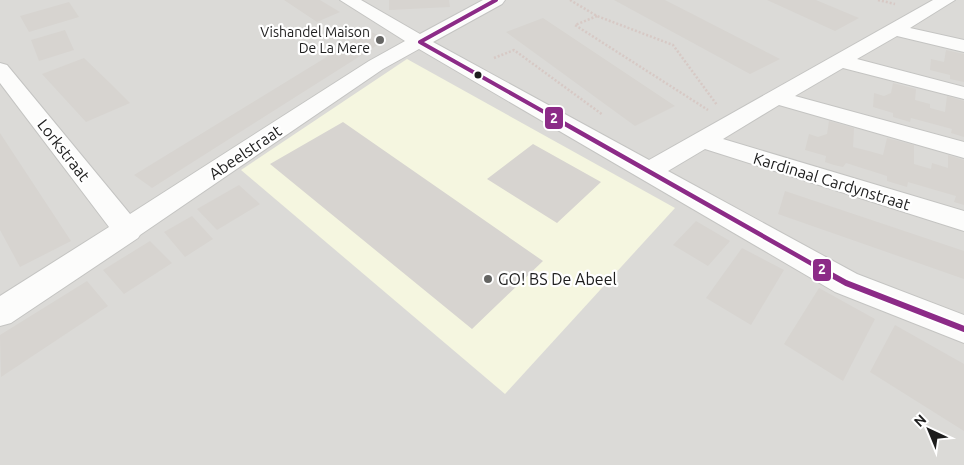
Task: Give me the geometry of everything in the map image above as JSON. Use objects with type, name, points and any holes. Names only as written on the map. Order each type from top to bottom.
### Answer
[{"type":"street","points":[[349,0],[467,69],[846,282],[964,329]]},
{"type":"street","name":"Abeelstraat","points":[[0,314],[376,65],[496,0]]},
{"type":"street","points":[[649,171],[944,2],[964,8]]},
{"type":"street","points":[[894,30],[964,46]]},
{"type":"street","points":[[840,61],[964,92]]},
{"type":"street","name":"Lorkstraat","points":[[0,69],[128,231]]},
{"type":"street","points":[[777,98],[964,150]]},
{"type":"street","name":"Kardinaal Cardynstraat","points":[[701,140],[964,221]]},
{"type":"path","points":[[570,0],[597,16],[672,45],[730,124]]},
{"type":"path","points":[[597,16],[575,25],[730,124]]},
{"type":"path","points":[[467,69],[514,50],[610,120]]},
{"type":"shaded area","points":[[0,0],[964,0],[964,465],[0,465]]},
{"type":"shaded area","name":"GO! BS De Abeel","points":[[407,59],[675,208],[505,394],[241,170]]},
{"type":"building","points":[[284,0],[320,0],[340,12],[317,22]]},
{"type":"building","points":[[389,0],[449,0],[450,7],[389,10]]},
{"type":"building","points":[[614,0],[665,0],[780,59],[750,74]]},
{"type":"building","points":[[767,0],[816,0],[859,18],[835,31]]},
{"type":"building","points":[[69,2],[79,17],[29,32],[20,16]]},
{"type":"building","points":[[543,18],[675,106],[635,126],[506,32]]},
{"type":"building","points":[[65,30],[74,50],[39,61],[31,40]]},
{"type":"building","points":[[369,31],[387,39],[152,188],[134,175]]},
{"type":"building","points":[[946,50],[964,54],[964,82],[950,79],[950,75],[930,70],[931,59],[944,62]]},
{"type":"building","points":[[84,58],[130,103],[86,122],[42,74]]},
{"type":"building","points":[[893,83],[916,89],[915,100],[930,104],[930,108],[945,112],[947,96],[964,101],[964,137],[951,133],[952,129],[911,118],[910,122],[893,117],[893,113],[873,107],[874,93],[884,96],[891,93]]},
{"type":"building","points":[[829,121],[854,128],[853,147],[883,155],[887,138],[914,145],[914,164],[931,169],[932,163],[948,168],[948,155],[964,160],[964,205],[954,202],[956,196],[908,182],[907,187],[887,181],[887,176],[846,163],[843,167],[834,165],[825,162],[826,156],[805,150],[809,134],[818,137],[827,134]]},
{"type":"building","points":[[343,122],[543,261],[472,329],[270,164]]},
{"type":"building","points":[[0,133],[71,241],[20,267],[0,230]]},
{"type":"building","points":[[533,144],[601,182],[557,223],[487,179]]},
{"type":"building","points":[[239,185],[260,204],[217,230],[197,209]]},
{"type":"building","points":[[785,191],[964,251],[964,279],[778,214]]},
{"type":"building","points":[[192,216],[213,239],[185,257],[164,232]]},
{"type":"building","points":[[696,221],[730,241],[708,266],[673,245]]},
{"type":"building","points":[[150,241],[172,263],[124,294],[103,270]]},
{"type":"building","points":[[742,248],[784,270],[751,325],[706,298]]},
{"type":"building","points":[[87,281],[108,306],[1,377],[0,335]]},
{"type":"building","points":[[819,288],[875,319],[843,381],[784,344]]},
{"type":"building","points":[[895,325],[964,364],[964,431],[870,372]]},
{"type":"transit line","name":"2","points":[[420,42],[496,0]]},
{"type":"transit line","name":"2","points":[[420,42],[846,283],[964,329]]},
{"type":"place","name":"Vishandel Maison De La Mere","points":[[380,40]]},
{"type":"place","name":"GO! BS De Abeel","points":[[488,279]]}]
